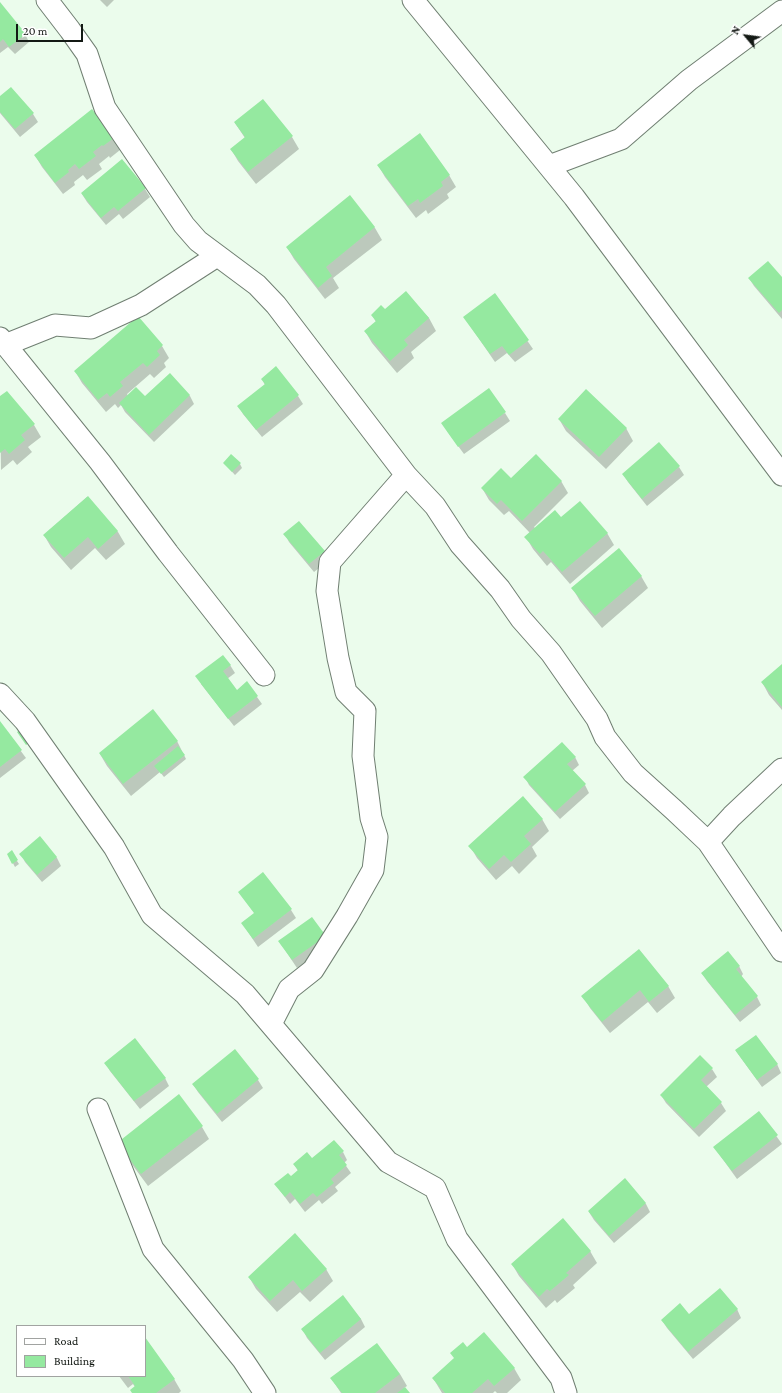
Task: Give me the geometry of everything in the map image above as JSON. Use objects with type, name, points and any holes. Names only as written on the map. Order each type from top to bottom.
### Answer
[{"type":"street","points":[[46,0],[88,54],[105,108],[123,137],[184,225],[198,241],[257,285],[276,305],[406,475],[435,506],[460,544],[500,589],[521,619],[551,654],[597,719],[605,737],[633,774],[708,842],[782,951]]},
{"type":"street","points":[[413,0],[574,197],[782,475]]},
{"type":"street","points":[[549,166],[621,138],[689,80],[782,11]]},
{"type":"street","points":[[218,256],[141,305],[91,328],[55,325],[2,342],[100,462],[168,553],[264,675]]},
{"type":"street","points":[[270,1024],[289,989],[313,970],[347,916],[373,870],[377,837],[371,818],[363,756],[365,711],[346,692],[338,658],[327,591],[330,562],[406,475]]},
{"type":"street","points":[[0,694],[25,721],[114,847],[152,915],[245,994],[388,1162],[435,1188],[457,1239],[561,1378],[566,1393]]},
{"type":"street","points":[[708,842],[732,816],[782,769]]},
{"type":"street","points":[[98,1109],[152,1249],[243,1360],[265,1393]]},
{"type":"building","points":[[0,2],[26,34],[9,47],[3,39],[0,42]]},
{"type":"building","points":[[11,87],[34,113],[15,129],[0,112],[0,96]]},
{"type":"building","points":[[263,99],[293,136],[248,172],[230,149],[245,137],[234,122]]},
{"type":"building","points":[[92,109],[114,138],[93,152],[96,156],[79,169],[75,164],[68,170],[69,172],[55,183],[34,155]]},
{"type":"building","points":[[420,133],[450,175],[441,182],[443,186],[420,203],[418,199],[408,206],[377,165]]},
{"type":"building","points":[[122,159],[146,188],[118,211],[114,207],[101,218],[81,193]]},
{"type":"building","points":[[350,195],[375,227],[326,267],[332,276],[318,288],[286,247]]},
{"type":"building","points":[[768,261],[782,277],[782,310],[779,313],[748,278]]},
{"type":"building","points":[[406,291],[429,318],[404,340],[408,345],[390,361],[364,331],[376,321],[371,315],[381,305],[385,309]]},
{"type":"building","points":[[495,293],[529,340],[509,355],[502,346],[490,354],[463,317]]},
{"type":"building","points":[[138,316],[163,345],[157,351],[160,355],[147,367],[143,363],[120,382],[123,386],[110,397],[107,393],[98,400],[74,371]]},
{"type":"building","points":[[276,366],[299,395],[256,430],[237,406],[265,384],[261,379]]},
{"type":"building","points":[[170,373],[190,395],[149,435],[119,403],[136,387],[145,396]]},
{"type":"building","points":[[489,388],[506,412],[458,447],[441,423]]},
{"type":"building","points":[[586,389],[627,428],[599,457],[558,419]]},
{"type":"building","points":[[7,391],[35,424],[21,435],[25,440],[9,454],[5,449],[0,453],[0,396]]},
{"type":"building","points":[[659,442],[680,466],[642,499],[622,474]]},
{"type":"building","points":[[231,454],[241,463],[232,472],[223,463]]},
{"type":"building","points":[[536,454],[562,481],[522,521],[501,500],[497,504],[481,488],[501,468],[511,478]]},
{"type":"building","points":[[88,496],[118,531],[98,549],[88,537],[64,558],[43,535]]},
{"type":"building","points":[[580,501],[608,533],[562,572],[543,551],[540,554],[524,537],[555,510],[561,517]]},
{"type":"building","points":[[299,521],[325,551],[309,564],[283,534]]},
{"type":"building","points":[[619,548],[642,576],[595,616],[571,588]]},
{"type":"building","points":[[223,655],[231,665],[223,671],[237,690],[247,681],[258,696],[228,719],[195,676]]},
{"type":"building","points":[[782,664],[782,707],[761,682]]},
{"type":"building","points":[[153,709],[178,741],[123,784],[99,753]]},
{"type":"building","points":[[0,721],[22,750],[0,767]]},
{"type":"building","points":[[24,727],[33,740],[26,745],[17,732]]},
{"type":"building","points":[[562,742],[576,757],[567,764],[586,784],[555,812],[523,777]]},
{"type":"building","points":[[178,746],[185,755],[161,774],[154,766]]},
{"type":"building","points":[[523,796],[543,819],[524,836],[531,844],[511,862],[504,855],[489,869],[468,846]]},
{"type":"building","points":[[40,836],[57,857],[37,875],[19,854]]},
{"type":"building","points":[[12,850],[18,860],[12,864],[7,854]]},
{"type":"building","points":[[263,872],[292,909],[253,939],[241,923],[254,913],[238,892]]},
{"type":"building","points":[[312,917],[326,936],[292,960],[278,941]]},
{"type":"building","points":[[639,949],[669,986],[649,1002],[640,990],[602,1022],[581,996]]},
{"type":"building","points":[[728,951],[740,966],[736,969],[758,996],[735,1015],[701,973]]},
{"type":"building","points":[[756,1035],[778,1064],[757,1080],[735,1050]]},
{"type":"building","points":[[135,1038],[166,1078],[134,1101],[104,1063]]},
{"type":"building","points":[[235,1049],[259,1079],[217,1114],[192,1084]]},
{"type":"building","points":[[700,1055],[713,1068],[701,1080],[722,1102],[694,1129],[660,1095]]},
{"type":"building","points":[[179,1094],[203,1126],[141,1174],[117,1143]]},
{"type":"building","points":[[759,1111],[778,1135],[732,1171],[713,1147]]},
{"type":"building","points":[[334,1140],[344,1151],[339,1155],[347,1165],[331,1179],[334,1183],[317,1197],[313,1193],[300,1204],[290,1192],[285,1197],[274,1184],[288,1173],[291,1176],[298,1170],[293,1164],[307,1152],[312,1158]]},
{"type":"building","points":[[625,1178],[646,1203],[609,1236],[588,1211]]},
{"type":"building","points":[[563,1218],[591,1251],[566,1273],[569,1275],[550,1291],[547,1289],[539,1297],[511,1264]]},
{"type":"building","points":[[295,1233],[327,1269],[302,1291],[293,1280],[270,1301],[248,1277]]},
{"type":"building","points":[[720,1288],[738,1309],[688,1352],[661,1320],[680,1303],[689,1314]]},
{"type":"building","points":[[343,1295],[361,1319],[320,1353],[301,1329]]},
{"type":"building","points":[[484,1332],[515,1368],[494,1386],[488,1379],[472,1393],[445,1393],[432,1378],[454,1358],[450,1353],[463,1342],[467,1347]]},
{"type":"building","points":[[146,1338],[175,1379],[156,1393],[132,1393],[130,1390],[135,1386],[129,1377],[146,1377]]},
{"type":"building","points":[[377,1343],[400,1374],[375,1393],[342,1393],[330,1378]]},
{"type":"building","points":[[405,1387],[410,1393],[397,1393]]}]
